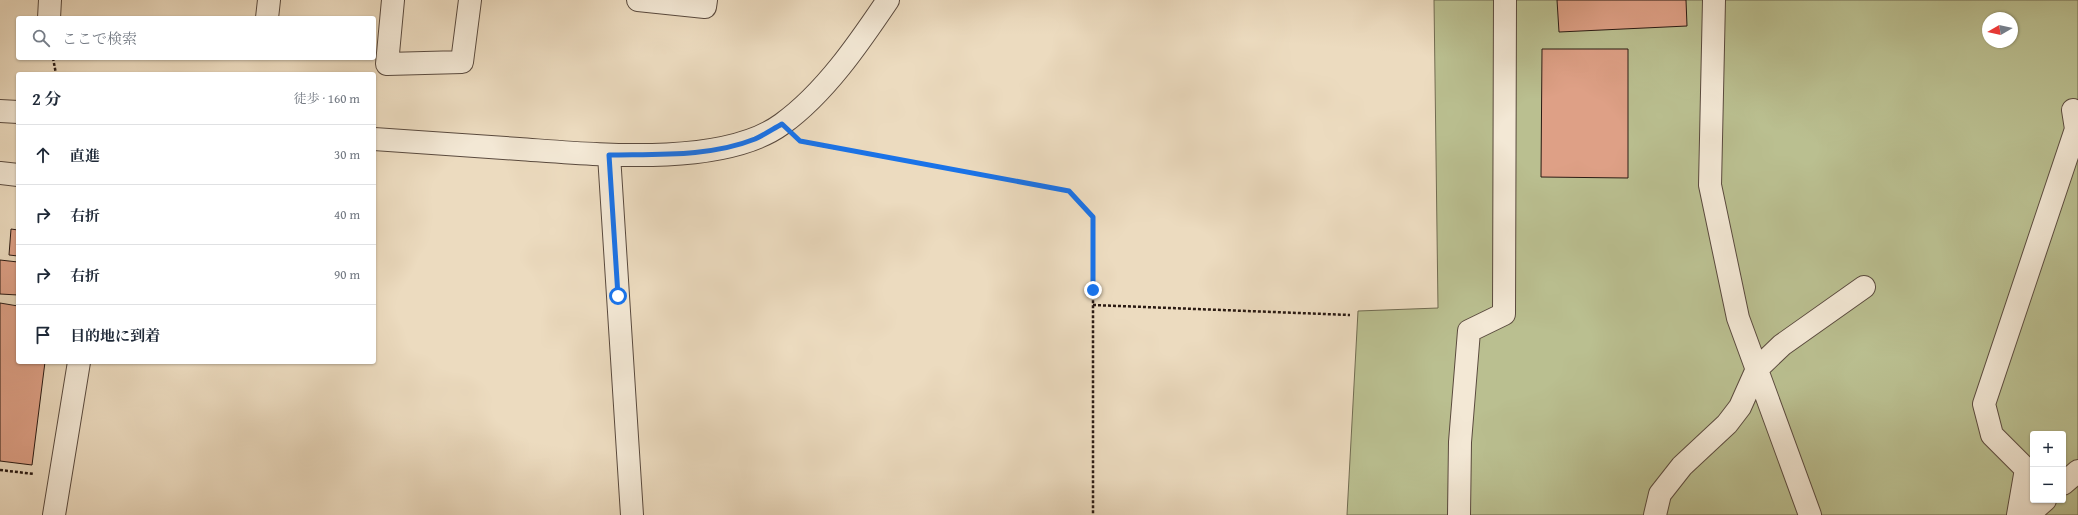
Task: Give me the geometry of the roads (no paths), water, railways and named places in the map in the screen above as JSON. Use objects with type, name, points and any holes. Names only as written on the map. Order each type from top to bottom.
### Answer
[{"type":"street","points":[[49,16],[50,0]]},
{"type":"street","points":[[267,16],[269,0]]},
{"type":"street","points":[[393,0],[387,64],[462,62],[470,0]]},
{"type":"street","points":[[638,0],[705,7],[706,0]]},
{"type":"street","points":[[376,139],[609,155],[690,153],[727,147],[755,139],[782,124],[814,94],[857,45],[888,0]]},
{"type":"street","points":[[1459,515],[1460,442],[1469,331],[1504,314],[1505,0]]},
{"type":"street","points":[[1714,0],[1710,185],[1738,318],[1810,515]]},
{"type":"street","points":[[2018,515],[2026,470],[1992,435],[1984,404],[2076,129],[2073,110]]},
{"type":"street","points":[[0,111],[16,112]]},
{"type":"street","points":[[609,155],[632,515]]},
{"type":"street","points":[[0,173],[16,175]]},
{"type":"street","points":[[1655,515],[1660,494],[1682,466],[1727,424],[1740,407],[1757,369],[1782,345],[1864,287]]},
{"type":"street","points":[[54,515],[79,364]]},
{"type":"street","points":[[2066,481],[2078,471]]},
{"type":"street","points":[[2028,515],[2042,503]]}]
